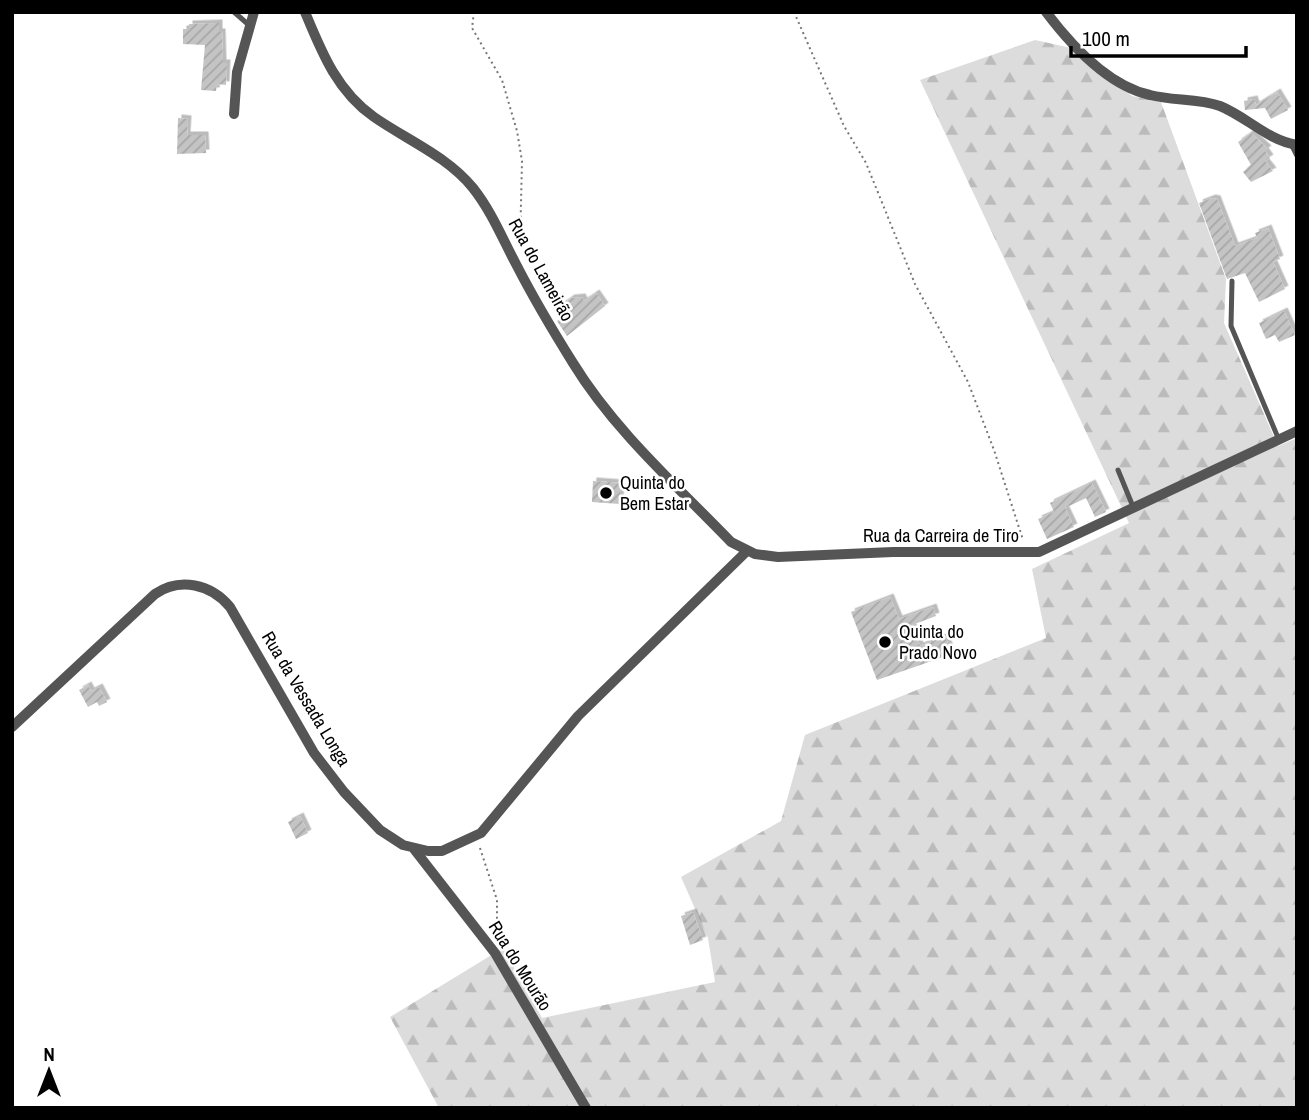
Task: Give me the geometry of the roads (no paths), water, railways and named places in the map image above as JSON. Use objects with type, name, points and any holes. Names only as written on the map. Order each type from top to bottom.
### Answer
[{"type":"street","points":[[234,114],[237,72],[254,12]]},
{"type":"street","name":"Rua do Lameirão","points":[[305,12],[324,58],[345,90],[372,116],[461,175],[489,212],[517,268],[573,364],[612,418],[731,542],[747,551]]},
{"type":"street","points":[[1046,12],[1077,47],[1126,86],[1150,95],[1220,106],[1268,135],[1294,144]]},
{"type":"street","name":"Rua da Carreira de Tiro","points":[[747,551],[778,556],[893,552],[1028,554],[1048,550],[1297,431]]},
{"type":"street","points":[[414,849],[442,851],[475,838],[578,716],[747,551]]},
{"type":"street","name":"Rua da Vessada Longa","points":[[12,727],[155,594],[171,586],[204,587],[223,598],[230,607],[329,774],[380,830],[414,849]]},
{"type":"street","name":"Rua do Mourão","points":[[414,849],[495,953],[586,1108]]},
{"type":"lane","points":[[234,12],[250,26]]},
{"type":"lane","points":[[1294,144],[1297,156]]},
{"type":"lane","points":[[1232,281],[1231,326],[1279,440]]},
{"type":"lane","points":[[1118,470],[1134,509]]},
{"type":"place","name":"Quinta do Bem Estar","points":[[606,493]]},
{"type":"place","name":"Quinta do Prado Novo","points":[[885,642]]}]
